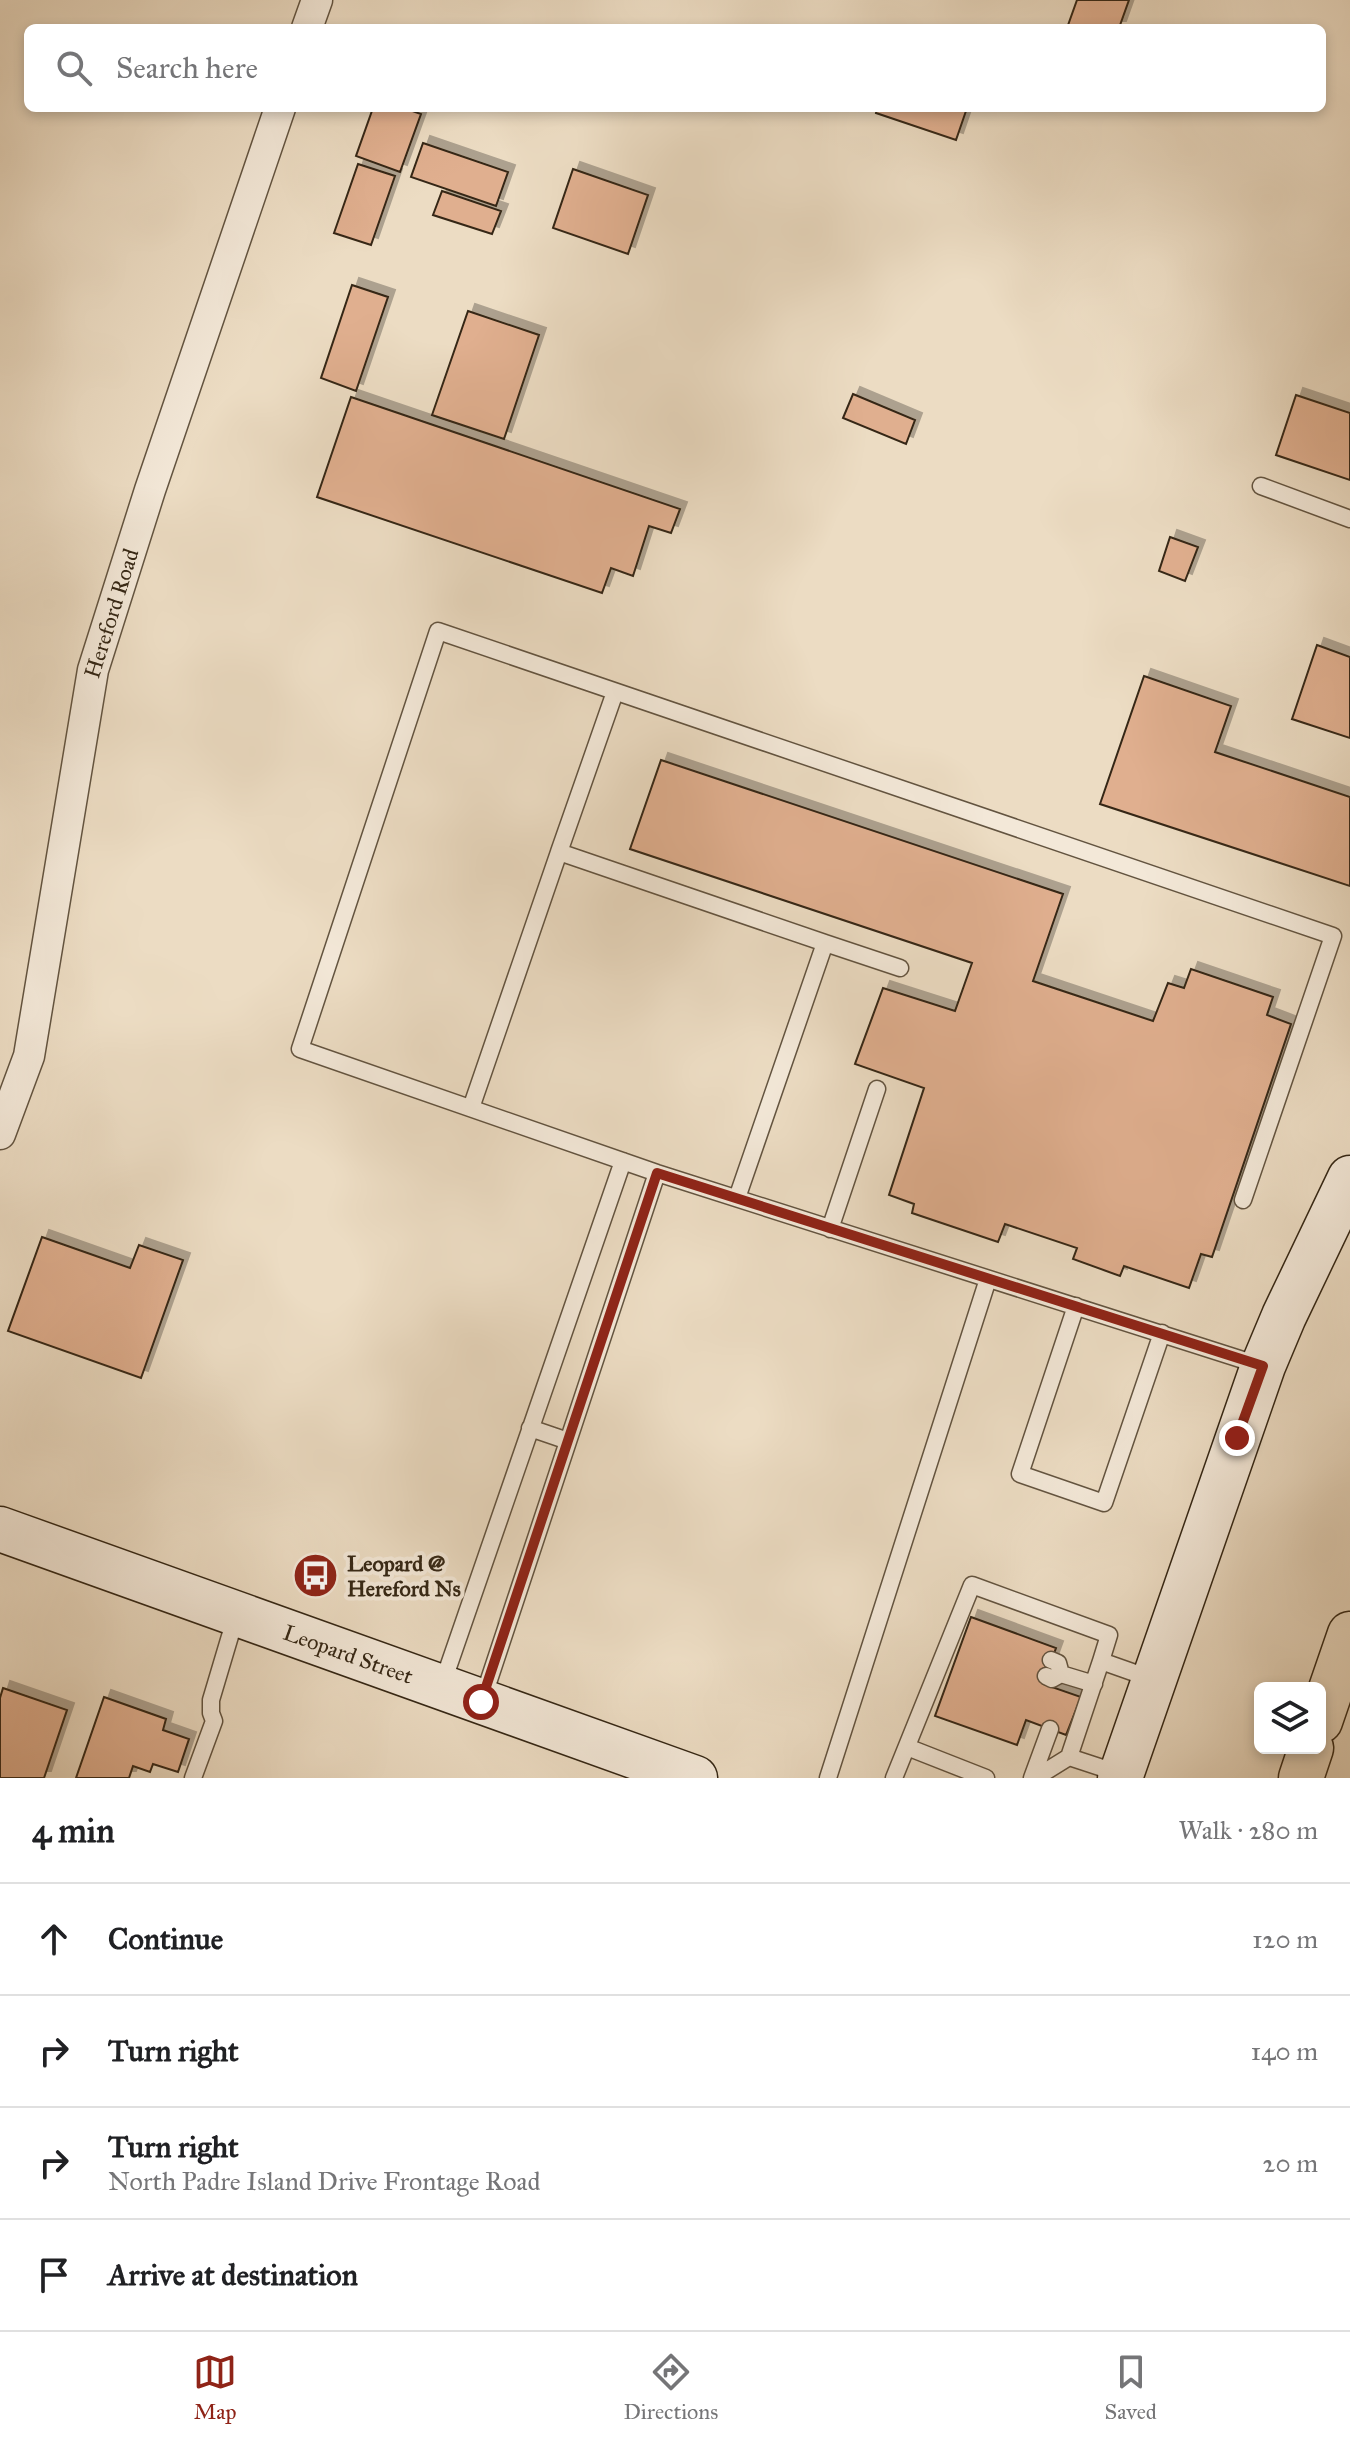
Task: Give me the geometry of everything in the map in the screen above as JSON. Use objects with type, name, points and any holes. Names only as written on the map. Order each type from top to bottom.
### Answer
[{"type":"highway","points":[[1326,1704],[1350,1634]]},
{"type":"highway","points":[[1301,1778],[1309,1754]]},
{"type":"main road","points":[[1122,1777],[1263,1366],[1350,1178]]},
{"type":"main road","name":"Leopard Street","points":[[0,1529],[695,1778]]},
{"type":"street","points":[[308,24],[317,0]]},
{"type":"street","name":"Hereford Road","points":[[0,1134],[29,1056],[93,670],[150,490],[279,112]]},
{"type":"lane","points":[[1261,486],[1350,519]]},
{"type":"lane","points":[[1243,1200],[1333,936],[438,631],[300,1049],[657,1173],[1263,1366]]},
{"type":"lane","points":[[471,1108],[615,692]]},
{"type":"lane","points":[[559,852],[900,968]]},
{"type":"lane","points":[[737,1198],[825,943]]},
{"type":"lane","points":[[830,1229],[877,1089]]},
{"type":"lane","points":[[441,1687],[623,1161]]},
{"type":"lane","points":[[481,1702],[657,1173]]},
{"type":"lane","points":[[828,1778],[988,1279]]},
{"type":"lane","points":[[1076,1306],[1020,1474],[1104,1503],[1162,1333]]},
{"type":"lane","points":[[530,1428],[568,1441]]},
{"type":"lane","points":[[894,1778],[955,1645],[972,1585],[1109,1635],[1069,1757],[1034,1778]]},
{"type":"lane","points":[[193,1778],[214,1721],[211,1700],[237,1614]]},
{"type":"lane","points":[[1101,1661],[1154,1679]]},
{"type":"lane","points":[[1058,1675],[1094,1684]]},
{"type":"lane","points":[[1034,1778],[1050,1729]]},
{"type":"lane","points":[[907,1747],[986,1778]]},
{"type":"lane","points":[[1069,1757],[1122,1777]]},
{"type":"building","points":[[1077,0],[1129,0],[1120,24],[1068,24]]},
{"type":"building","points":[[372,112],[421,114],[400,172],[356,156]]},
{"type":"building","points":[[876,112],[966,112],[956,140]]},
{"type":"building","points":[[423,143],[508,172],[496,206],[411,177]]},
{"type":"building","points":[[358,164],[395,176],[371,245],[334,233]]},
{"type":"building","points":[[573,169],[648,195],[628,254],[553,228]]},
{"type":"building","points":[[442,191],[501,211],[492,234],[433,215]]},
{"type":"building","points":[[352,285],[388,297],[356,391],[321,378]]},
{"type":"building","points":[[468,311],[539,335],[504,439],[432,415]]},
{"type":"building","points":[[853,394],[915,420],[906,444],[843,418]]},
{"type":"building","points":[[1296,395],[1350,413],[1350,480],[1276,455]]},
{"type":"building","points":[[351,397],[680,509],[671,533],[649,526],[633,576],[611,568],[602,593],[317,497]]},
{"type":"building","points":[[1170,537],[1198,547],[1185,581],[1159,571]]},
{"type":"building","points":[[1317,645],[1350,657],[1350,738],[1292,719]]},
{"type":"building","points":[[1144,676],[1231,706],[1215,752],[1350,797],[1350,886],[1100,804]]},
{"type":"building","points":[[661,760],[1063,894],[1033,981],[1153,1021],[1168,983],[1184,988],[1191,969],[1273,997],[1267,1015],[1291,1024],[1212,1257],[1201,1254],[1189,1288],[1124,1266],[1120,1276],[1073,1259],[1077,1248],[1005,1224],[998,1242],[912,1213],[914,1204],[889,1195],[924,1088],[855,1064],[883,988],[955,1011],[972,963],[630,849]]},
{"type":"building","points":[[42,1237],[130,1268],[139,1245],[183,1260],[141,1378],[8,1331]]},
{"type":"building","points":[[971,1617],[1056,1648],[1043,1684],[1081,1697],[1066,1735],[1026,1720],[1017,1745],[935,1716]]},
{"type":"building","points":[[3,1688],[67,1710],[44,1778],[0,1778],[0,1698]]},
{"type":"building","points":[[104,1697],[166,1719],[163,1730],[189,1739],[178,1772],[153,1764],[150,1772],[133,1766],[129,1778],[76,1778]]},
{"type":"place","name":"Leopard @ Hereford Ns","points":[[316,1576]]},
{"type":"route","points":[[481,1702],[657,1173],[1263,1366],[1237,1438]]}]
